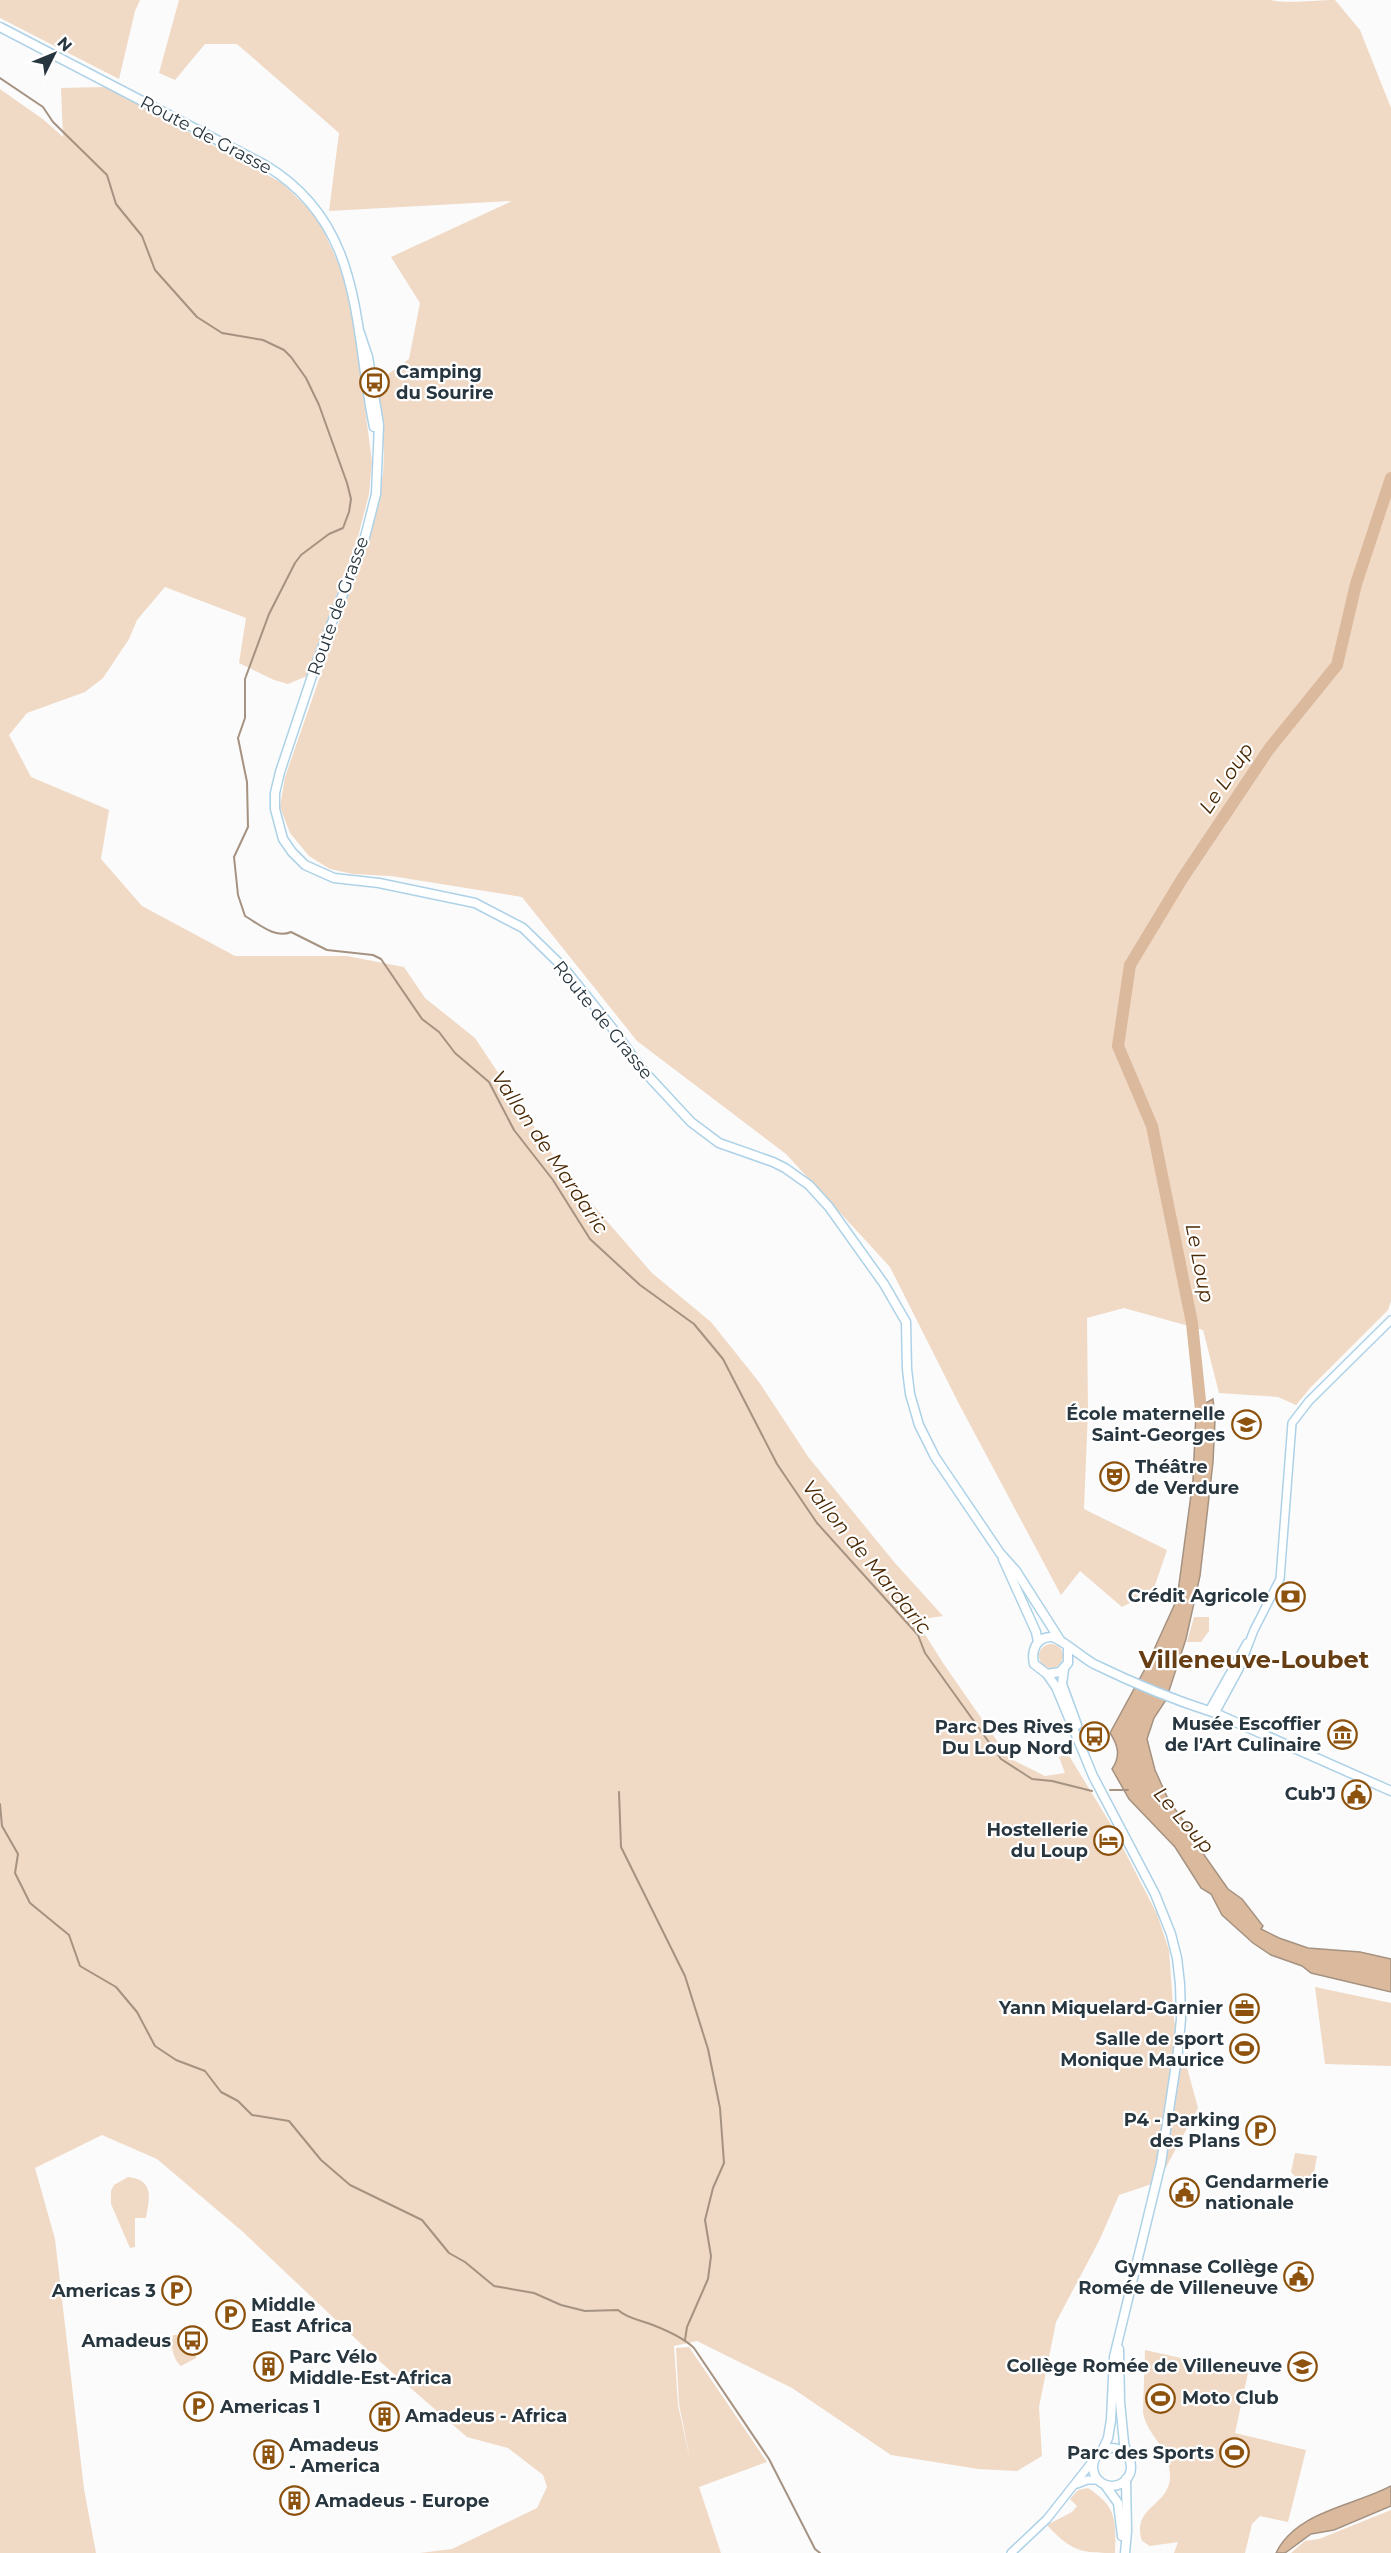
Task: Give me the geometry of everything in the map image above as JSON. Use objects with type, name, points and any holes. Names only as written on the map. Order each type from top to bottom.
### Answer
[{"type":"main road","name":"Route de Grasse","points":[[0,27],[265,165],[300,190],[324,220],[340,250],[352,288],[375,397],[379,425],[378,473],[370,517],[295,725],[275,793],[277,823],[292,852],[306,865],[334,878],[413,888],[475,903],[523,928],[564,968],[599,1010],[640,1068],[691,1122],[719,1143],[773,1162],[809,1185],[850,1235],[906,1322],[907,1370],[919,1425],[935,1457],[1000,1553],[1016,1570],[1060,1640]]},
{"type":"main road","name":"Route de Grasse","points":[[1000,1553],[1038,1642]]},
{"type":"main road","points":[[1124,2553],[1118,2504],[1094,2473],[1095,2458],[1102,2451],[1108,2438],[1112,2420],[1114,2357],[1161,2163],[1178,2050],[1181,2007],[1177,1958],[1171,1934],[1149,1882],[1085,1757],[1056,1687],[1047,1674],[1034,1664],[1033,1652],[1038,1642],[1049,1637],[1060,1640],[1093,1664],[1192,1706],[1212,1712],[1391,1791]]},
{"type":"main road","points":[[1068,1648],[1062,1684],[1103,1793]]},
{"type":"main road","points":[[1047,1674],[1055,1674],[1066,1666],[1093,1664]]},
{"type":"main road","points":[[1118,2346],[1124,2444],[1131,2468],[1126,2479],[1124,2553]]},
{"type":"main road","points":[[1102,2451],[1118,2449],[1127,2456]]},
{"type":"main road","points":[[1101,2482],[1116,2485],[1126,2479]]},
{"type":"street","points":[[1212,1712],[1240,1653],[1251,1638],[1280,1579],[1292,1423],[1309,1401],[1391,1320]]},
{"type":"street","points":[[1011,2553],[1047,2519],[1095,2458]]},
{"type":"street","points":[[1075,2485],[1087,2480],[1101,2482]]},
{"type":"shaded area","points":[[0,0],[140,0],[135,11],[119,79],[0,18]]},
{"type":"shaded area","points":[[179,0],[1271,0],[1292,2],[1335,0],[1360,30],[1391,108],[1391,1301],[1388,1310],[1296,1405],[1278,1397],[1219,1393],[1203,1330],[1124,1308],[1087,1318],[1088,1411],[1084,1509],[1167,1550],[1153,1591],[1122,1607],[1080,1571],[1061,1595],[959,1404],[890,1267],[786,1154],[637,1041],[522,897],[391,876],[353,874],[330,869],[309,856],[290,833],[280,807],[285,777],[375,519],[383,474],[384,452],[377,382],[409,359],[420,303],[391,257],[512,201],[329,211],[339,133],[237,44],[205,44],[175,80],[159,73]]},
{"type":"shaded area","points":[[106,87],[282,183],[317,217],[342,271],[353,315],[372,462],[369,494],[358,537],[307,676],[288,684],[274,680],[239,663],[246,618],[165,587],[137,620],[129,639],[103,678],[85,692],[27,713],[9,735],[31,777],[109,810],[101,859],[142,906],[235,956],[347,956],[404,967],[425,998],[475,1038],[565,1173],[652,1273],[711,1322],[759,1382],[809,1458],[895,1563],[943,1616],[916,1620],[1009,1758],[1045,1776],[1065,1773],[1059,1757],[1068,1754],[1110,1823],[1157,1914],[1169,1950],[1174,2020],[1198,2108],[1158,2182],[1119,2195],[1100,2239],[1056,2322],[1039,2407],[1042,2456],[1017,2471],[978,2469],[891,2455],[792,2388],[697,2341],[674,2346],[678,2405],[691,2464],[679,2404],[676,2348],[689,2347],[767,2462],[699,2487],[721,2553],[420,2553],[452,2549],[537,2508],[547,2487],[543,2475],[508,2448],[467,2437],[377,2359],[242,2231],[157,2159],[102,2135],[35,2168],[55,2239],[84,2489],[96,2553],[0,2553],[0,89],[44,120],[63,137],[61,88]]},
{"type":"shaded area","name":"Le Loup","points":[[1213,1399],[1215,1420],[1213,1462],[1200,1576],[1186,1639],[1166,1700],[1154,1718],[1147,1739],[1155,1770],[1169,1801],[1195,1836],[1202,1852],[1228,1889],[1242,1899],[1263,1926],[1261,1929],[1308,1948],[1360,1952],[1391,1959],[1391,1992],[1311,1973],[1302,1966],[1271,1955],[1253,1943],[1222,1915],[1211,1894],[1201,1888],[1175,1847],[1129,1799],[1112,1769],[1117,1760],[1117,1751],[1110,1733],[1146,1667],[1177,1599],[1193,1480],[1196,1412],[1200,1406]]},
{"type":"shaded area","points":[[1194,1617],[1209,1617],[1209,1631],[1201,1642],[1187,1642]]},
{"type":"shaded area","points":[[1051,1644],[1056,1645],[1062,1651],[1062,1661],[1056,1667],[1051,1668],[1046,1667],[1040,1661],[1039,1656],[1040,1651],[1046,1645]]},
{"type":"shaded area","points":[[1315,1987],[1391,2003],[1391,2066],[1325,2064]]},
{"type":"shaded area","points":[[1295,2153],[1317,2156],[1314,2173],[1319,2175],[1316,2183],[1300,2182],[1291,2172]]},
{"type":"shaded area","points":[[128,2177],[142,2182],[146,2186],[149,2197],[146,2218],[135,2218],[135,2247],[130,2248],[111,2204],[111,2191],[114,2185]]},
{"type":"shaded area","points":[[173,2335],[177,2335],[196,2353],[196,2358],[181,2366],[178,2363],[173,2352]]},
{"type":"shaded area","name":"Parc des Sports","points":[[1145,2350],[1248,2373],[1235,2433],[1306,2450],[1288,2522],[1260,2516],[1252,2524],[1245,2553],[1174,2553],[1178,2542],[1150,2546],[1142,2541],[1140,2529],[1142,2520],[1164,2495],[1170,2477],[1163,2450],[1149,2429],[1143,2413]]},
{"type":"shaded area","points":[[1391,2486],[1391,2506],[1334,2530],[1311,2534],[1285,2553],[1276,2553],[1285,2539],[1311,2519]]},
{"type":"shaded area","points":[[1088,2488],[1105,2502],[1113,2515],[1115,2553],[1077,2549],[1047,2525],[1072,2512],[1077,2506],[1070,2499],[1078,2490]]},
{"type":"shaded area","points":[[1391,2510],[1391,2553],[1291,2553],[1305,2541],[1319,2539]]},
{"type":"waterway","name":"Vallon de Mardaric","points":[[0,78],[43,107],[53,122],[107,175],[116,204],[142,236],[155,270],[197,317],[222,333],[263,340],[284,350],[291,357],[306,378],[319,405],[347,483],[351,499],[343,528],[329,534],[301,555],[295,563],[269,614],[245,679],[245,718],[238,738],[247,782],[248,827],[234,857],[238,895],[245,916],[273,932],[279,934],[291,932],[327,950],[373,955],[381,959],[422,1019],[439,1032],[455,1053],[489,1082],[514,1130],[553,1180],[590,1239],[640,1285],[694,1324],[723,1359],[777,1464],[817,1523],[918,1635],[925,1653],[1001,1759],[1032,1779],[1052,1781],[1092,1791]]},
{"type":"waterway","name":"Le Loup","points":[[1202,1420],[1192,1323],[1152,1126],[1118,1046],[1130,965],[1182,879],[1269,749],[1337,665],[1356,584],[1391,478]]},
{"type":"waterway","name":"Vallon de Mardaric","points":[[1110,1790],[1128,1790]]},
{"type":"waterway","points":[[619,1792],[621,1847],[685,1976],[708,2049],[720,2108],[724,2163],[713,2188],[705,2220],[711,2256],[708,2279],[687,2327],[685,2340]]},
{"type":"waterway","points":[[0,1804],[2,1826],[18,1854],[15,1873],[30,1903],[69,1935],[80,1966],[116,1987],[137,2012],[155,2046],[176,2060],[205,2071],[221,2092],[238,2101],[252,2115],[289,2121],[321,2160],[350,2185],[422,2220],[449,2253],[465,2262],[494,2286],[534,2293],[561,2305],[585,2311],[618,2310],[670,2332],[690,2344],[769,2459],[815,2549],[820,2553]]},
{"type":"place","name":"Camping du Sourire","points":[[375,382]]},
{"type":"place","name":"École maternelle Saint-Georges","points":[[1246,1424]]},
{"type":"place","name":"Théâtre de Verdure","points":[[1114,1477]]},
{"type":"place","name":"Crédit Agricole","points":[[1290,1596]]},
{"type":"place","name":"Musée Escoffier de l'Art Culinaire","points":[[1342,1734]]},
{"type":"place","name":"Parc Des Rives Du Loup Nord","points":[[1094,1737]]},
{"type":"place","name":"Cub'J","points":[[1357,1794]]},
{"type":"place","name":"Hostellerie du Loup","points":[[1109,1840]]},
{"type":"place","name":"Yann Miquelard-Garnier","points":[[1244,2008]]},
{"type":"place","name":"Salle de sport Monique Maurice","points":[[1245,2049]]},
{"type":"place","name":"P4 - Parking des Plans","points":[[1261,2130]]},
{"type":"place","name":"Gendarmerie nationale","points":[[1184,2192]]},
{"type":"place","name":"Gymnase Collège Romée de Villeneuve","points":[[1299,2277]]},
{"type":"place","name":"Americas 3","points":[[177,2291]]},
{"type":"place","name":"Middle East Africa","points":[[230,2315]]},
{"type":"place","name":"Amadeus","points":[[192,2341]]},
{"type":"place","name":"Collège Romée de Villeneuve","points":[[1303,2366]]},
{"type":"place","name":"Parc Vélo Middle-Est-Africa","points":[[268,2367]]},
{"type":"place","name":"Moto Club","points":[[1161,2398]]},
{"type":"place","name":"Americas 1","points":[[199,2407]]},
{"type":"place","name":"Amadeus - Africa","points":[[384,2416]]},
{"type":"place","name":"Parc des Sports","points":[[1235,2453]]},
{"type":"place","name":"Amadeus - America","points":[[268,2455]]},
{"type":"place","name":"Amadeus - Europe","points":[[294,2501]]},
{"type":"district","name":"Villeneuve-Loubet","points":[[1254,1660]]}]
